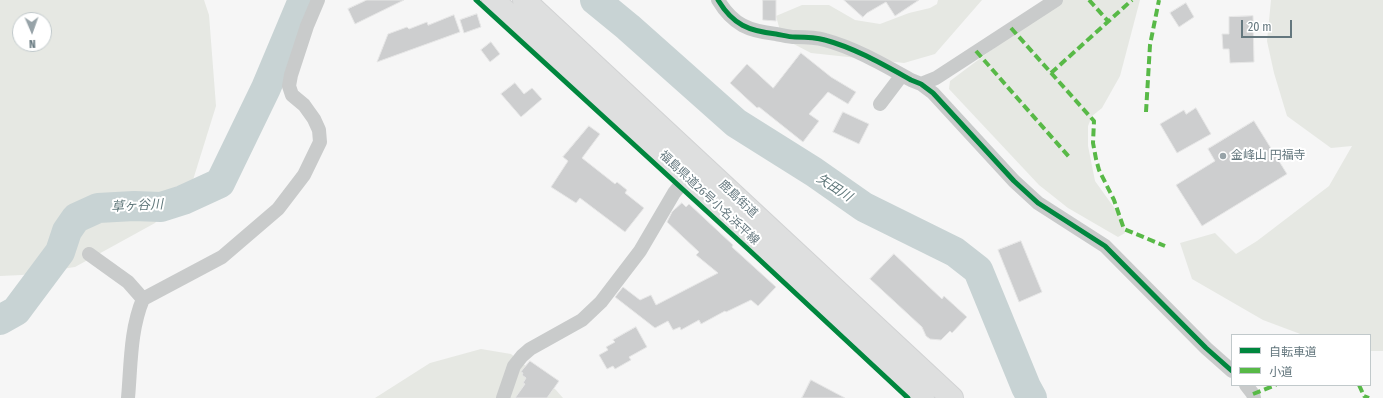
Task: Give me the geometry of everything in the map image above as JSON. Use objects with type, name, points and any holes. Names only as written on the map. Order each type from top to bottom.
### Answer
[{"type":"main road","name":"福島県道26号小名浜平線","points":[[493,0],[687,177],[923,398]]},
{"type":"main road","name":"鹿島街道","points":[[524,0],[952,398]]},
{"type":"street","points":[[128,398],[133,335],[138,310],[143,300],[222,257],[278,208],[304,175],[320,142],[319,130],[314,119],[304,105],[292,95],[289,86],[291,75],[307,26],[318,0]]},
{"type":"street","points":[[718,0],[723,8],[741,25],[749,29],[794,37],[805,36],[824,39],[846,46],[921,84],[933,93],[1014,181],[1038,203],[1105,246],[1206,348],[1231,370]]},
{"type":"street","points":[[921,84],[936,78],[1056,0]]},
{"type":"street","points":[[880,104],[902,75]]},
{"type":"street","points":[[503,398],[514,366],[522,356],[530,349],[582,320],[601,302],[640,251],[674,193],[687,177]]},
{"type":"street","points":[[89,254],[128,282],[143,300]]},
{"type":"street","points":[[1247,386],[1254,394],[1254,398]]},
{"type":"shaded area","points":[[0,0],[204,0],[209,15],[216,106],[193,180],[155,223],[75,267],[22,275],[0,276]]},
{"type":"shaded area","points":[[938,0],[982,0],[935,54],[904,63],[811,53],[782,38],[776,16],[802,5],[829,5],[855,20],[880,24],[909,13],[930,8],[937,4]]},
{"type":"shaded area","points":[[1058,0],[1140,0],[1120,76],[1102,108],[1092,116],[1088,126],[1088,146],[1095,181],[1123,220],[1125,233],[1118,237],[1068,208],[1039,185],[949,89],[950,81]]},
{"type":"shaded area","points":[[1271,0],[1383,0],[1383,351],[1371,351],[1371,334],[1300,334],[1263,320],[1192,279],[1180,243],[1215,233],[1236,254],[1257,241],[1329,186],[1352,146],[1331,148],[1287,116],[1274,73],[1267,41]]},
{"type":"shaded area","points":[[481,349],[511,354],[556,390],[563,398],[375,398],[430,363]]},
{"type":"building","points":[[367,0],[404,0],[355,24],[348,9]]},
{"type":"building","points":[[763,0],[776,0],[776,21],[763,20]]},
{"type":"building","points":[[844,0],[919,0],[895,16],[886,2],[863,17]]},
{"type":"building","points":[[1186,3],[1194,17],[1179,27],[1170,13]]},
{"type":"building","points":[[477,14],[481,27],[464,33],[460,20]]},
{"type":"building","points":[[454,15],[460,32],[377,62],[388,34],[407,27],[409,29],[427,22],[428,25]]},
{"type":"building","points":[[1253,16],[1254,62],[1230,63],[1229,49],[1223,49],[1222,34],[1229,34],[1229,17]]},
{"type":"building","points":[[491,42],[500,54],[490,62],[481,50]]},
{"type":"building","points":[[801,53],[831,77],[856,92],[848,104],[828,92],[809,114],[819,121],[803,142],[759,107],[757,108],[730,83],[747,64],[773,88]]},
{"type":"building","points":[[515,83],[524,94],[532,88],[542,99],[521,117],[501,94]]},
{"type":"building","points":[[1196,108],[1211,134],[1177,153],[1160,124],[1184,110],[1186,114]]},
{"type":"building","points":[[843,112],[869,124],[859,144],[833,132]]},
{"type":"building","points":[[1254,121],[1287,174],[1202,226],[1176,185],[1215,161],[1208,149]]},
{"type":"building","points":[[589,126],[600,134],[582,158],[615,184],[617,182],[627,190],[625,193],[644,208],[625,232],[580,198],[576,203],[551,187],[568,161],[563,157]]},
{"type":"building","points":[[682,203],[686,207],[689,204],[733,245],[732,247],[776,287],[758,306],[751,300],[726,312],[725,311],[701,324],[699,320],[681,330],[680,327],[673,330],[668,321],[655,328],[615,297],[623,287],[640,300],[651,295],[656,305],[718,273],[696,255],[699,252],[667,222],[672,212]]},
{"type":"building","points":[[1021,241],[1042,292],[1019,302],[998,250]]},
{"type":"building","points":[[894,254],[942,299],[944,296],[967,317],[952,333],[950,331],[941,340],[930,339],[926,336],[922,327],[870,279]]},
{"type":"building","points":[[636,327],[647,347],[629,357],[631,360],[615,369],[613,366],[607,369],[599,355],[608,350],[606,347],[615,342],[613,340]]},
{"type":"building","points":[[530,361],[559,381],[547,398],[515,398],[525,384],[523,383],[526,378],[521,372]]},
{"type":"building","points":[[811,380],[845,398],[802,398]]},
{"type":"waterway","name":"草ヶ谷川","points":[[0,320],[16,311],[60,252],[67,231],[76,218],[98,208],[134,206],[161,207],[183,200],[220,183],[266,88],[303,0]]},
{"type":"waterway","name":"矢田川","points":[[595,0],[628,27],[736,123],[814,172],[864,207],[955,252],[978,270],[1026,387],[1032,398]]},
{"type":"marked path","points":[[1089,0],[1108,21]]},
{"type":"marked path","points":[[1051,73],[1132,0]]},
{"type":"marked path","points":[[1146,112],[1150,45],[1159,0]]},
{"type":"marked path","points":[[1011,28],[1094,121],[1093,143],[1099,170],[1114,200],[1124,229],[1165,246]]},
{"type":"marked path","points":[[976,51],[1070,158]]},
{"type":"marked path","points":[[1253,394],[1273,386]]},
{"type":"marked path","points":[[1359,386],[1364,396],[1369,398]]},
{"type":"cycle path","points":[[476,0],[908,398]]},
{"type":"cycle path","points":[[718,0],[724,9],[736,21],[750,29],[790,37],[818,38],[836,43],[869,57],[921,84],[933,93],[1014,181],[1038,203],[1105,246],[1206,348],[1231,370]]},
{"type":"place","name":"金峰山 円福寺","points":[[1223,156]]}]
